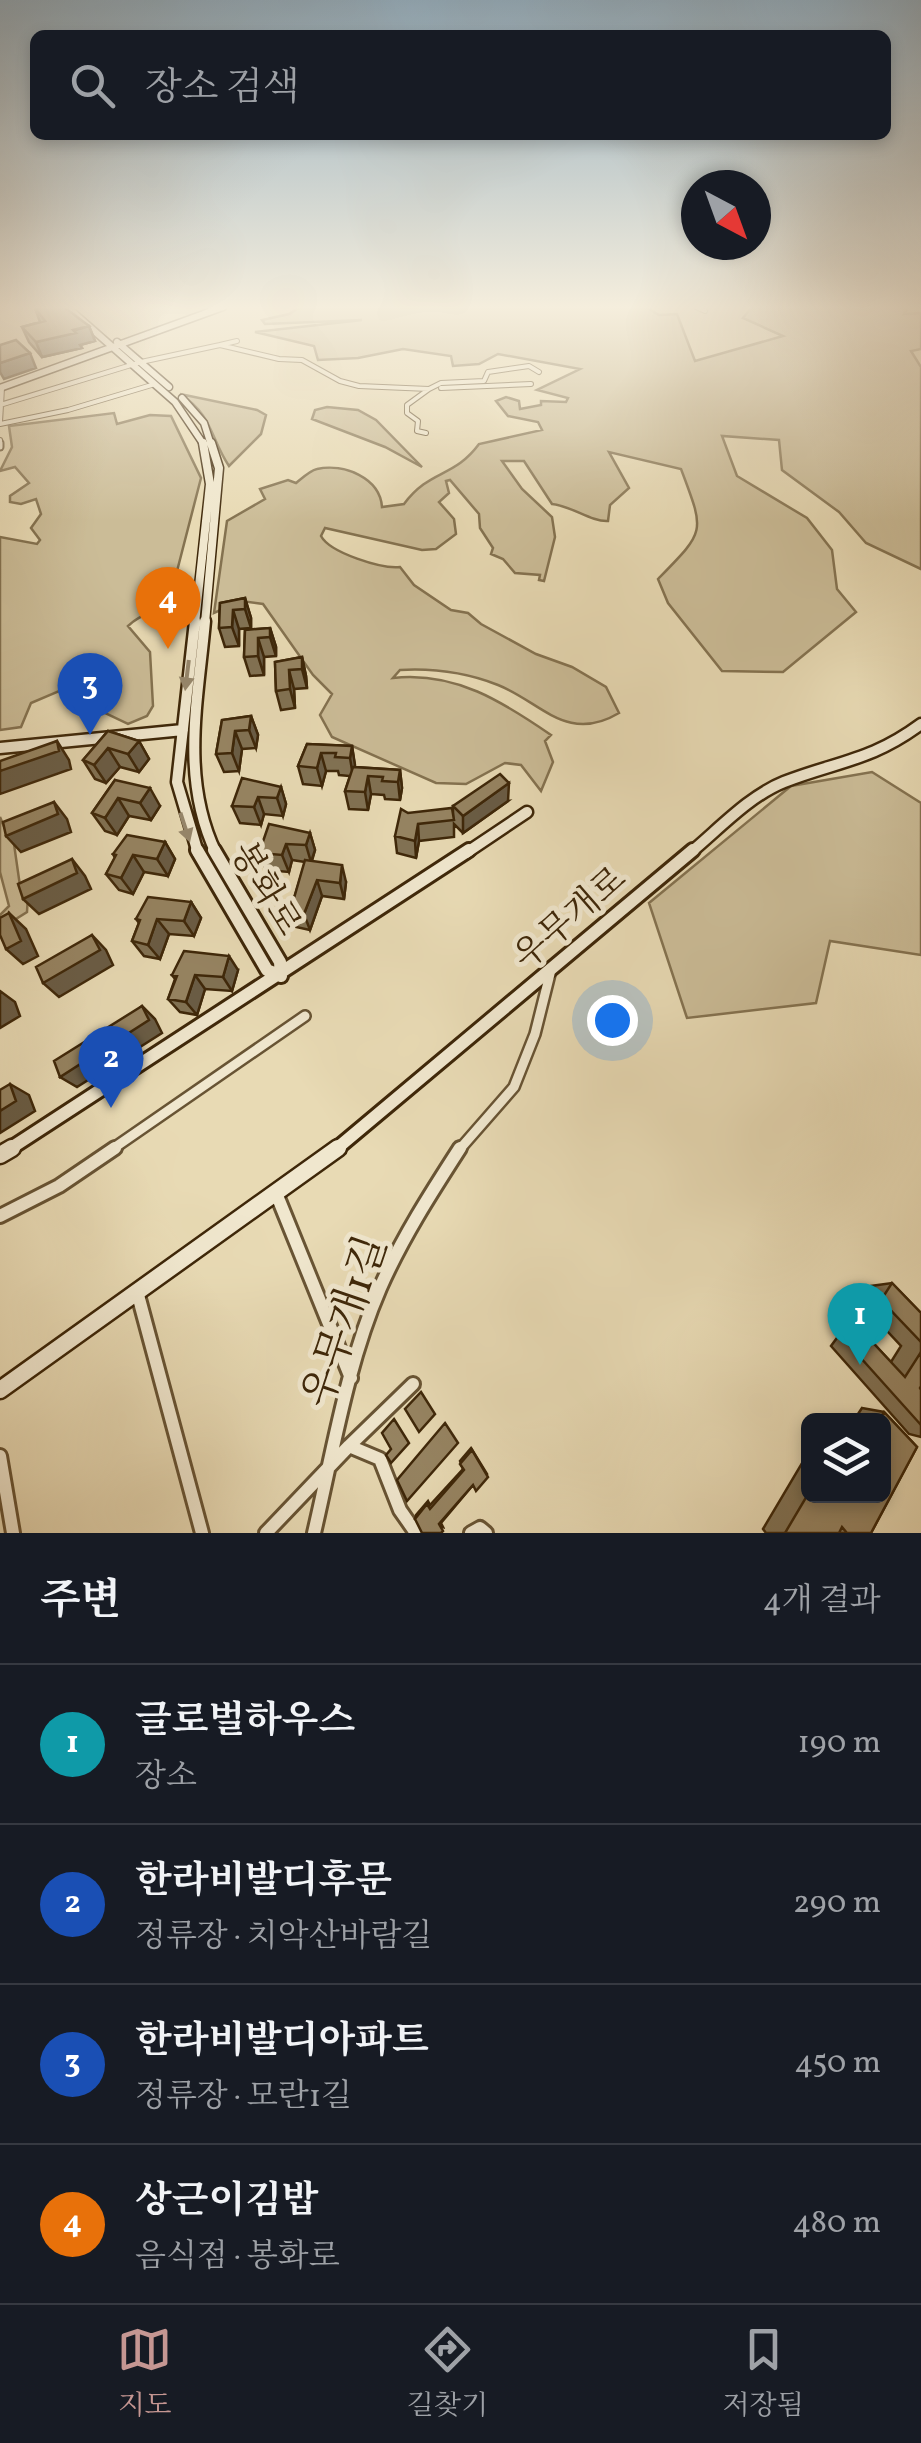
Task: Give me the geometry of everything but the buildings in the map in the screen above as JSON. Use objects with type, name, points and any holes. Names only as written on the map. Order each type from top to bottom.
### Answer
[{"type":"street","points":[[1,404],[87,379]]},
{"type":"street","name":"봉화로","points":[[150,379],[195,423],[211,468],[181,730],[177,782],[181,818],[195,854],[267,970],[282,976],[280,962],[208,843],[195,806],[192,770],[218,492],[217,452],[194,410],[154,379]]},
{"type":"street","points":[[338,379],[349,384],[463,390],[531,384]]},
{"type":"street","points":[[426,433],[417,430],[418,421],[407,413],[407,406],[430,387],[485,379]]},
{"type":"street","points":[[1,387],[0,423],[68,410],[155,384]]},
{"type":"street","name":"우무개로","points":[[0,1390],[342,1145],[748,804],[782,782],[852,763],[897,742],[921,724]]},
{"type":"street","points":[[0,748],[196,728]]},
{"type":"street","points":[[0,1155],[282,976],[526,812]]},
{"type":"street","name":"우무개1길","points":[[314,1533],[351,1378],[379,1291],[412,1226],[463,1144],[514,1087],[535,1034],[550,974]]},
{"type":"street","points":[[0,1216],[59,1186],[305,1016]]},
{"type":"street","points":[[276,1193],[351,1378]]},
{"type":"street","points":[[138,1294],[202,1533]]},
{"type":"street","points":[[266,1533],[413,1384]]},
{"type":"street","points":[[349,1446],[380,1459],[400,1510],[416,1533]]},
{"type":"street","points":[[0,1456],[13,1533]]},
{"type":"street","points":[[471,1533],[480,1528],[486,1533]]},
{"type":"shaded area","points":[[560,379],[921,379],[921,569],[866,543],[839,512],[782,470],[779,440],[722,436],[737,476],[807,518],[832,550],[837,589],[856,612],[783,672],[722,671],[668,603],[658,579],[693,540],[696,530],[694,506],[681,469],[609,452],[629,488],[610,505],[608,521],[552,504],[524,461],[502,461],[522,489],[552,517],[555,537],[544,581],[539,580],[540,575],[515,573],[503,559],[491,554],[493,548],[480,528],[479,514],[450,480],[446,481],[449,493],[439,502],[454,519],[456,534],[436,549],[422,550],[325,528],[321,536],[345,554],[369,563],[400,567],[414,585],[451,610],[468,613],[536,654],[572,667],[606,687],[619,713],[601,721],[569,722],[513,692],[450,672],[400,670],[393,678],[416,677],[458,684],[515,711],[551,735],[545,741],[553,762],[541,791],[521,765],[505,763],[466,784],[436,783],[332,737],[320,715],[332,694],[313,675],[263,604],[241,601],[214,613],[227,521],[265,499],[260,489],[288,480],[296,483],[312,471],[327,468],[349,471],[368,481],[382,507],[404,504],[479,444],[542,430],[538,422],[508,416],[496,401],[506,397],[519,401],[520,409],[541,405],[541,401],[566,402],[568,398],[537,390]]},
{"type":"shaded area","points":[[180,394],[257,410],[266,415],[261,434],[229,466],[199,410]]},
{"type":"shaded area","points":[[315,410],[358,410],[376,420],[422,467],[385,447],[312,419]]},
{"type":"shaded area","points":[[114,413],[117,424],[150,415],[171,416],[201,478],[176,575],[181,598],[179,624],[149,615],[128,626],[150,652],[153,706],[147,716],[128,724],[59,691],[31,703],[21,727],[0,730],[0,537],[37,544],[40,540],[31,528],[41,514],[36,499],[21,504],[10,502],[10,496],[29,483],[15,467],[0,471],[12,447],[9,426]]},
{"type":"shaded area","points":[[872,772],[921,803],[921,955],[830,941],[816,1003],[687,1018],[649,903],[791,786]]},
{"type":"shaded area","points":[[0,817],[5,829],[12,830],[20,886],[28,894],[27,912],[0,929],[0,915],[9,906],[0,872]]},
{"type":"place","name":"상근이김밥","points":[[168,649]]},
{"type":"place","name":"한라비발디아파트","points":[[90,735]]},
{"type":"place","name":"한라비발디후문","points":[[111,1108]]},
{"type":"place","name":"글로벌하우스","points":[[860,1365]]}]
